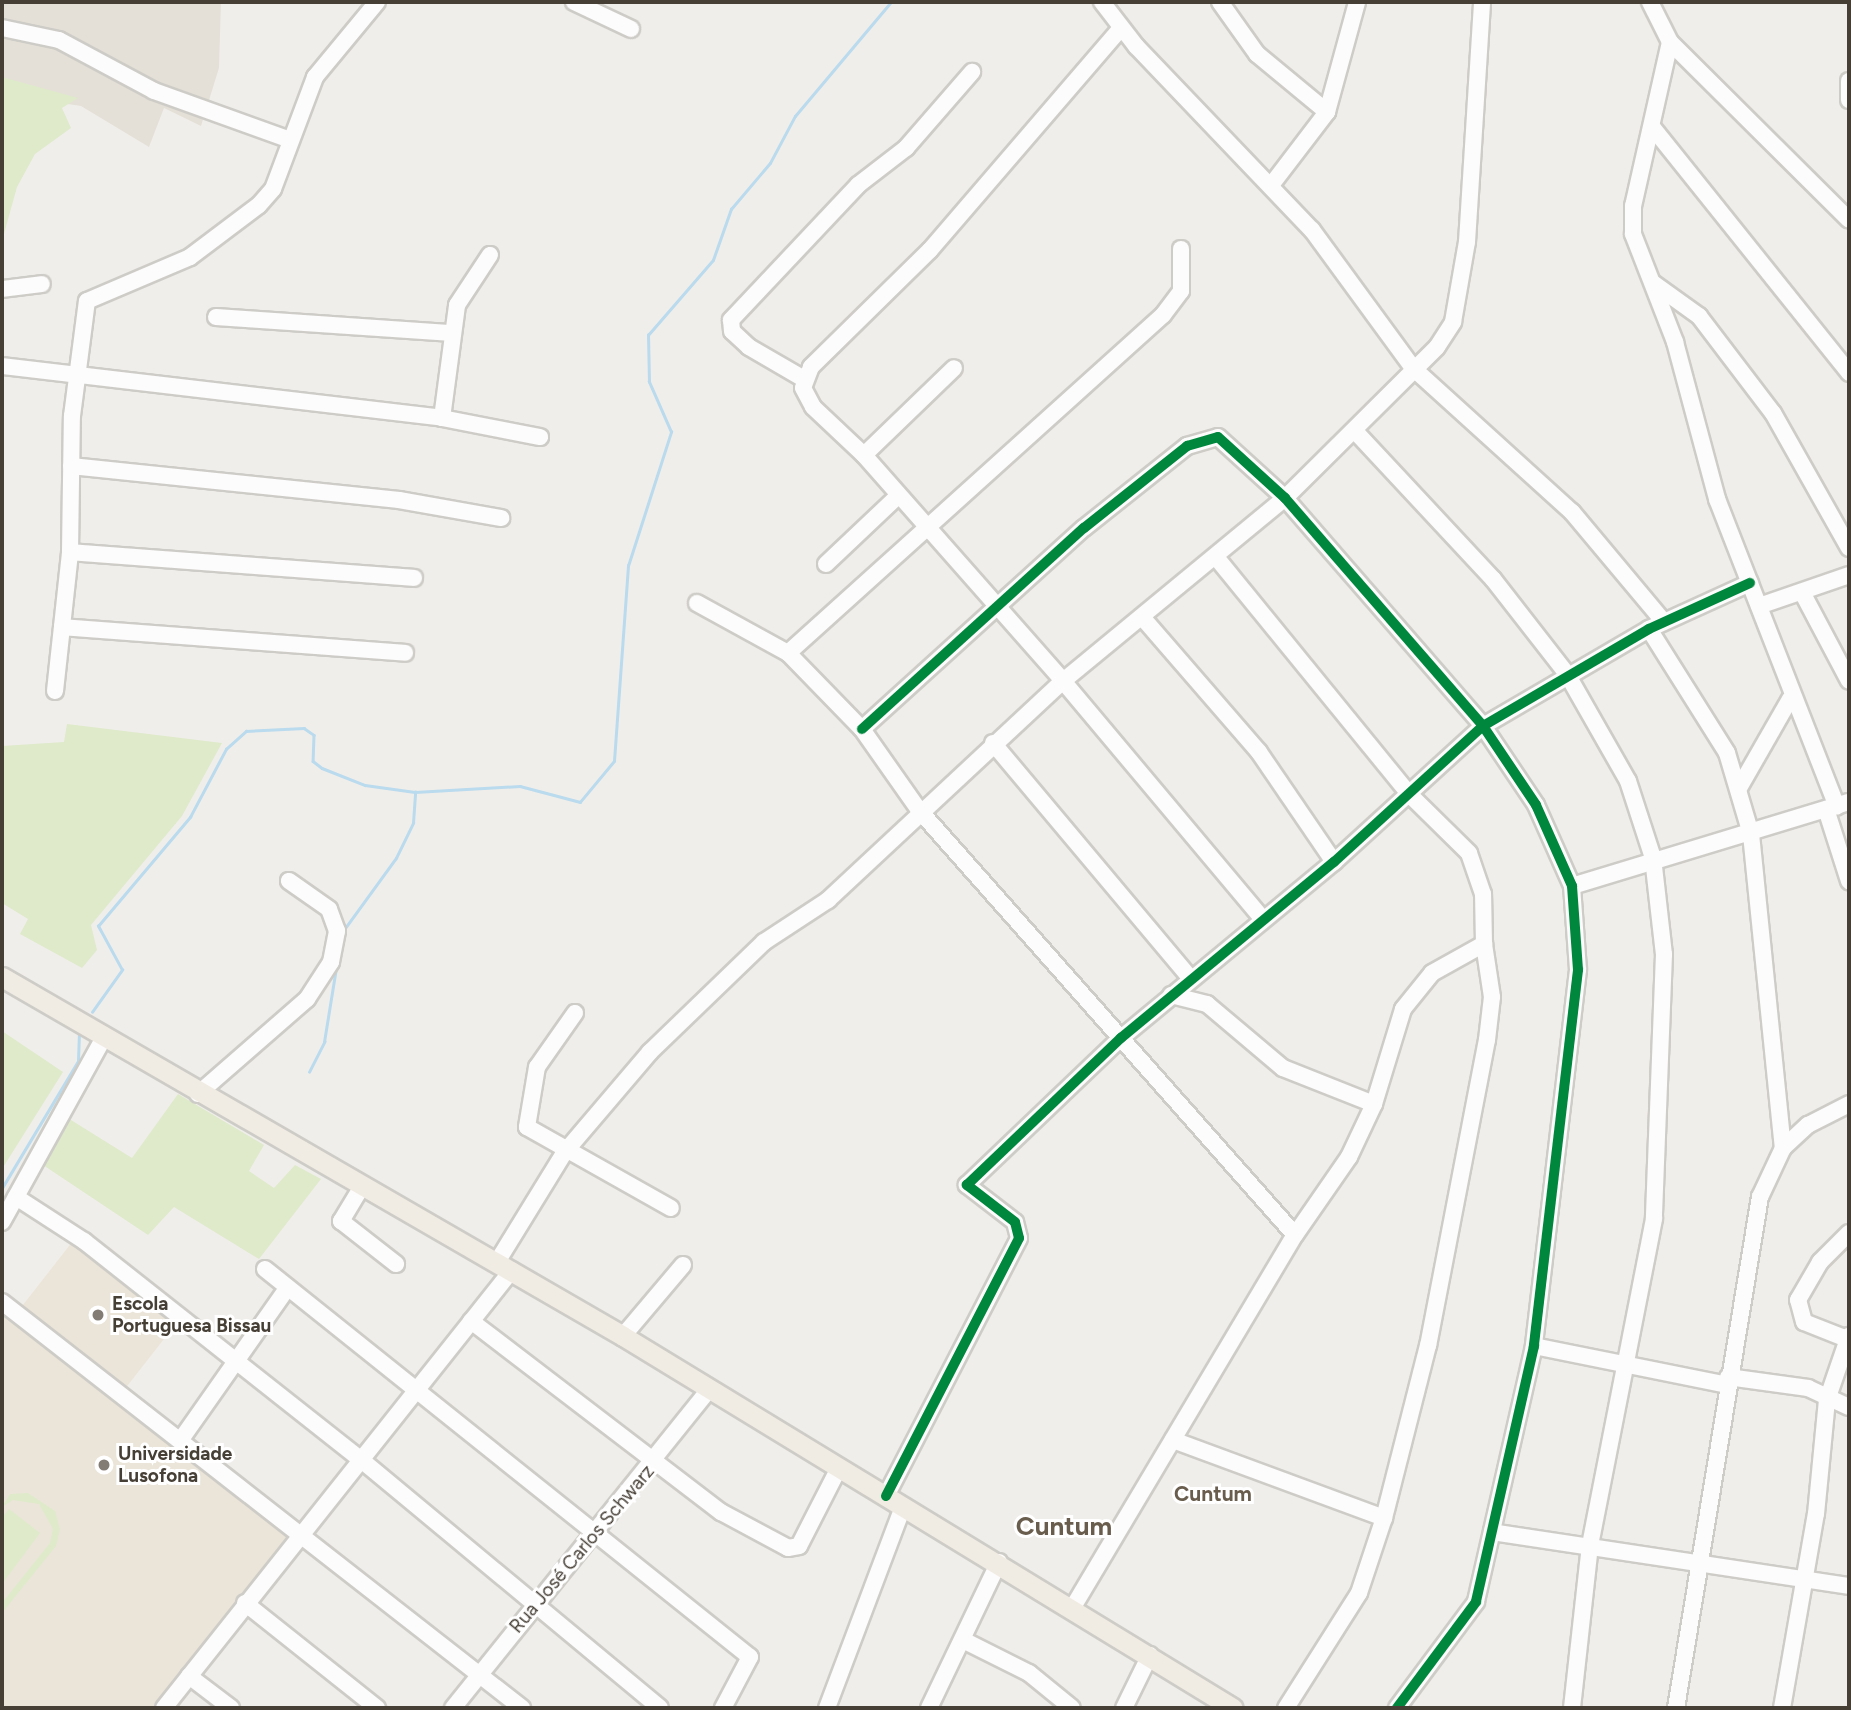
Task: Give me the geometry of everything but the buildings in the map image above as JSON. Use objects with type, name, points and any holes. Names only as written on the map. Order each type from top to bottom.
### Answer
[{"type":"main road","points":[[2,977],[198,1094],[623,1336],[1073,1607],[1233,1708]]},
{"type":"street","points":[[55,691],[70,552],[76,376],[88,301],[190,257],[240,222],[273,188],[315,77],[377,2]]},
{"type":"street","points":[[574,2],[631,29]]},
{"type":"street","points":[[1102,2],[1121,28],[1272,184],[1344,269],[1413,368],[1572,512],[1664,622]]},
{"type":"street","points":[[1220,2],[1266,63],[1327,112]]},
{"type":"street","points":[[1272,184],[1327,112],[1357,2]]},
{"type":"street","points":[[164,1708],[299,1532],[471,1321],[565,1153],[650,1052],[764,942],[828,900],[919,810],[1063,681],[1285,498],[1354,430],[1453,323],[1460,299],[1472,202],[1482,2]]},
{"type":"street","points":[[1650,2],[1670,42],[1849,220]]},
{"type":"street","points":[[2,28],[59,40],[154,91],[290,140]]},
{"type":"street","points":[[804,379],[930,250],[1121,28]]},
{"type":"street","points":[[1670,42],[1632,220],[1700,446],[1790,699],[1837,805],[1849,881]]},
{"type":"street","points":[[972,72],[906,148],[858,185],[731,320],[732,331],[749,347],[804,379],[813,407],[864,455],[999,607],[1263,919]]},
{"type":"street","points":[[1849,81],[1849,100]]},
{"type":"street","points":[[1653,128],[1849,373]]},
{"type":"street","points":[[788,653],[1174,303],[1184,276],[1181,249]]},
{"type":"street","points":[[442,418],[452,333],[460,298],[490,255]]},
{"type":"street","points":[[1653,283],[1699,316],[1773,413],[1849,548]]},
{"type":"street","points":[[2,289],[42,284]]},
{"type":"street","points":[[216,317],[452,333]]},
{"type":"street","points":[[2,366],[442,418],[540,437]]},
{"type":"street","points":[[864,455],[954,368]]},
{"type":"street","points":[[1354,430],[1485,570],[1567,674],[1628,781],[1653,858],[1664,946],[1657,1183],[1630,1366],[1590,1545],[1572,1708]]},
{"type":"street","points":[[862,729],[1084,528],[1203,437],[1234,447],[1285,498],[1483,726],[1536,805],[1572,886],[1578,970],[1534,1346],[1476,1602],[1397,1708]]},
{"type":"street","points":[[71,466],[399,500],[501,519]]},
{"type":"street","points":[[826,564],[899,495]]},
{"type":"street","points":[[70,552],[414,578]]},
{"type":"street","points":[[1216,557],[1410,795],[1469,853],[1483,894],[1484,944],[1492,997],[1487,1040],[1429,1346],[1384,1518],[1359,1593],[1286,1708]]},
{"type":"street","points":[[1759,606],[1803,594],[1849,575]]},
{"type":"street","points":[[886,1496],[1019,1238],[1015,1222],[967,1185],[1121,1038],[1190,978],[1334,862],[1483,726],[1567,674],[1649,629],[1750,583]]},
{"type":"street","points":[[1803,594],[1849,681]]},
{"type":"street","points":[[697,603],[788,653],[862,729],[919,810],[1295,1234]]},
{"type":"street","points":[[1142,617],[1259,752],[1334,862]]},
{"type":"street","points":[[62,627],[405,653]]},
{"type":"street","points":[[1649,629],[1707,715],[1739,788],[1751,834],[1783,1148]]},
{"type":"street","points":[[1739,788],[1790,699]]},
{"type":"street","points":[[993,743],[1190,978]]},
{"type":"street","points":[[1572,886],[1653,858],[1751,834],[1837,805]]},
{"type":"street","points":[[198,1094],[290,1015],[331,962],[337,931],[329,909],[289,881]]},
{"type":"street","points":[[1073,1607],[1295,1234],[1349,1157],[1374,1104],[1403,1009],[1418,986],[1484,944]]},
{"type":"street","points":[[1171,995],[1207,1004],[1283,1068],[1374,1104]]},
{"type":"street","points":[[575,1013],[537,1067],[526,1121],[535,1135],[671,1208]]},
{"type":"street","points":[[2,1222],[104,1037]]},
{"type":"street","points":[[1676,1708],[1760,1197],[1783,1148],[1808,1125],[1849,1104]]},
{"type":"street","points":[[361,1188],[341,1221],[396,1264]]},
{"type":"street","points":[[16,1197],[84,1241],[359,1458],[660,1708]]},
{"type":"street","points":[[1782,1708],[1804,1580],[1827,1399],[1848,1337],[1804,1322],[1798,1300],[1813,1270],[1849,1233]]},
{"type":"street","points":[[623,1336],[683,1265]]},
{"type":"street","points":[[265,1269],[419,1388],[750,1657],[723,1708]]},
{"type":"street","points":[[182,1438],[288,1287]]},
{"type":"street","points":[[2,1302],[182,1438],[522,1708]]},
{"type":"street","points":[[471,1321],[654,1462],[745,1527],[794,1549],[839,1468]]},
{"type":"street","points":[[1534,1346],[1630,1366],[1728,1381],[1808,1388],[1849,1407]]},
{"type":"street","name":"Rua José Carlos Schwarz","points":[[453,1708],[535,1604],[597,1534],[710,1388]]},
{"type":"street","points":[[1172,1440],[1384,1518]]},
{"type":"street","points":[[827,1708],[904,1507]]},
{"type":"street","points":[[1492,1532],[1849,1586]]},
{"type":"street","points":[[929,1708],[999,1562]]},
{"type":"street","points":[[245,1603],[377,1708]]},
{"type":"street","points":[[963,1640],[1018,1666],[1072,1708]]},
{"type":"street","points":[[1124,1708],[1150,1655]]},
{"type":"street","points":[[188,1676],[230,1708]]},
{"type":"shaded area","points":[[2,2],[221,2],[219,68],[201,126],[164,108],[149,147],[81,106],[2,94]]},
{"type":"shaded area","name":"Escola Portuguesa Bissau","points":[[73,1241],[177,1322],[123,1391],[19,1310]]},
{"type":"shaded area","name":"Universidade Lusofona","points":[[2,1310],[293,1533],[159,1708],[2,1708]]},
{"type":"green space","points":[[2,77],[78,98],[62,108],[71,128],[35,154],[17,187],[2,241]]},
{"type":"green space","points":[[67,724],[222,743],[182,816],[91,925],[97,950],[82,968],[20,934],[28,919],[2,903],[2,746],[64,742]]},
{"type":"green space","points":[[2,1031],[63,1072],[2,1169]]},
{"type":"green space","points":[[178,1094],[264,1145],[249,1171],[274,1188],[295,1165],[321,1179],[259,1259],[174,1207],[148,1235],[37,1161],[63,1115],[132,1158]]},
{"type":"green space","points":[[28,1493],[55,1511],[60,1529],[56,1546],[2,1613],[2,1603],[50,1543],[53,1529],[39,1504],[13,1500],[2,1507],[10,1494]]},
{"type":"green space","points":[[9,1509],[40,1533],[2,1584],[2,1518]]},
{"type":"waterway","points":[[92,1012],[122,970],[98,926],[190,817],[226,749],[246,731],[304,728],[314,735],[313,761],[322,768],[365,785],[415,792],[520,786],[580,802],[614,761],[628,566],[671,432],[649,382],[648,335],[713,260],[731,209],[770,163],[795,116],[891,2]]},
{"type":"waterway","points":[[343,931],[396,858],[413,823],[415,792]]},
{"type":"waterway","points":[[309,1072],[324,1042],[336,968]]},
{"type":"waterway","points":[[2,1188],[78,1061],[79,1035]]},
{"type":"cycle path","points":[[862,729],[1084,528],[1187,446],[1218,437],[1285,498],[1483,726],[1536,805],[1572,886],[1578,970],[1534,1346],[1476,1602],[1397,1708]]},
{"type":"cycle path","points":[[886,1496],[1019,1238],[1015,1222],[967,1185],[1121,1038],[1334,862],[1483,726],[1649,629],[1750,583]]},
{"type":"place","name":"Escola Portuguesa Bissau","points":[[98,1315]]},
{"type":"place","name":"Universidade Lusofona","points":[[104,1465]]},
{"type":"district","name":"Cuntum","points":[[1213,1494]]},
{"type":"district","name":"Cuntum","points":[[1064,1527]]}]
